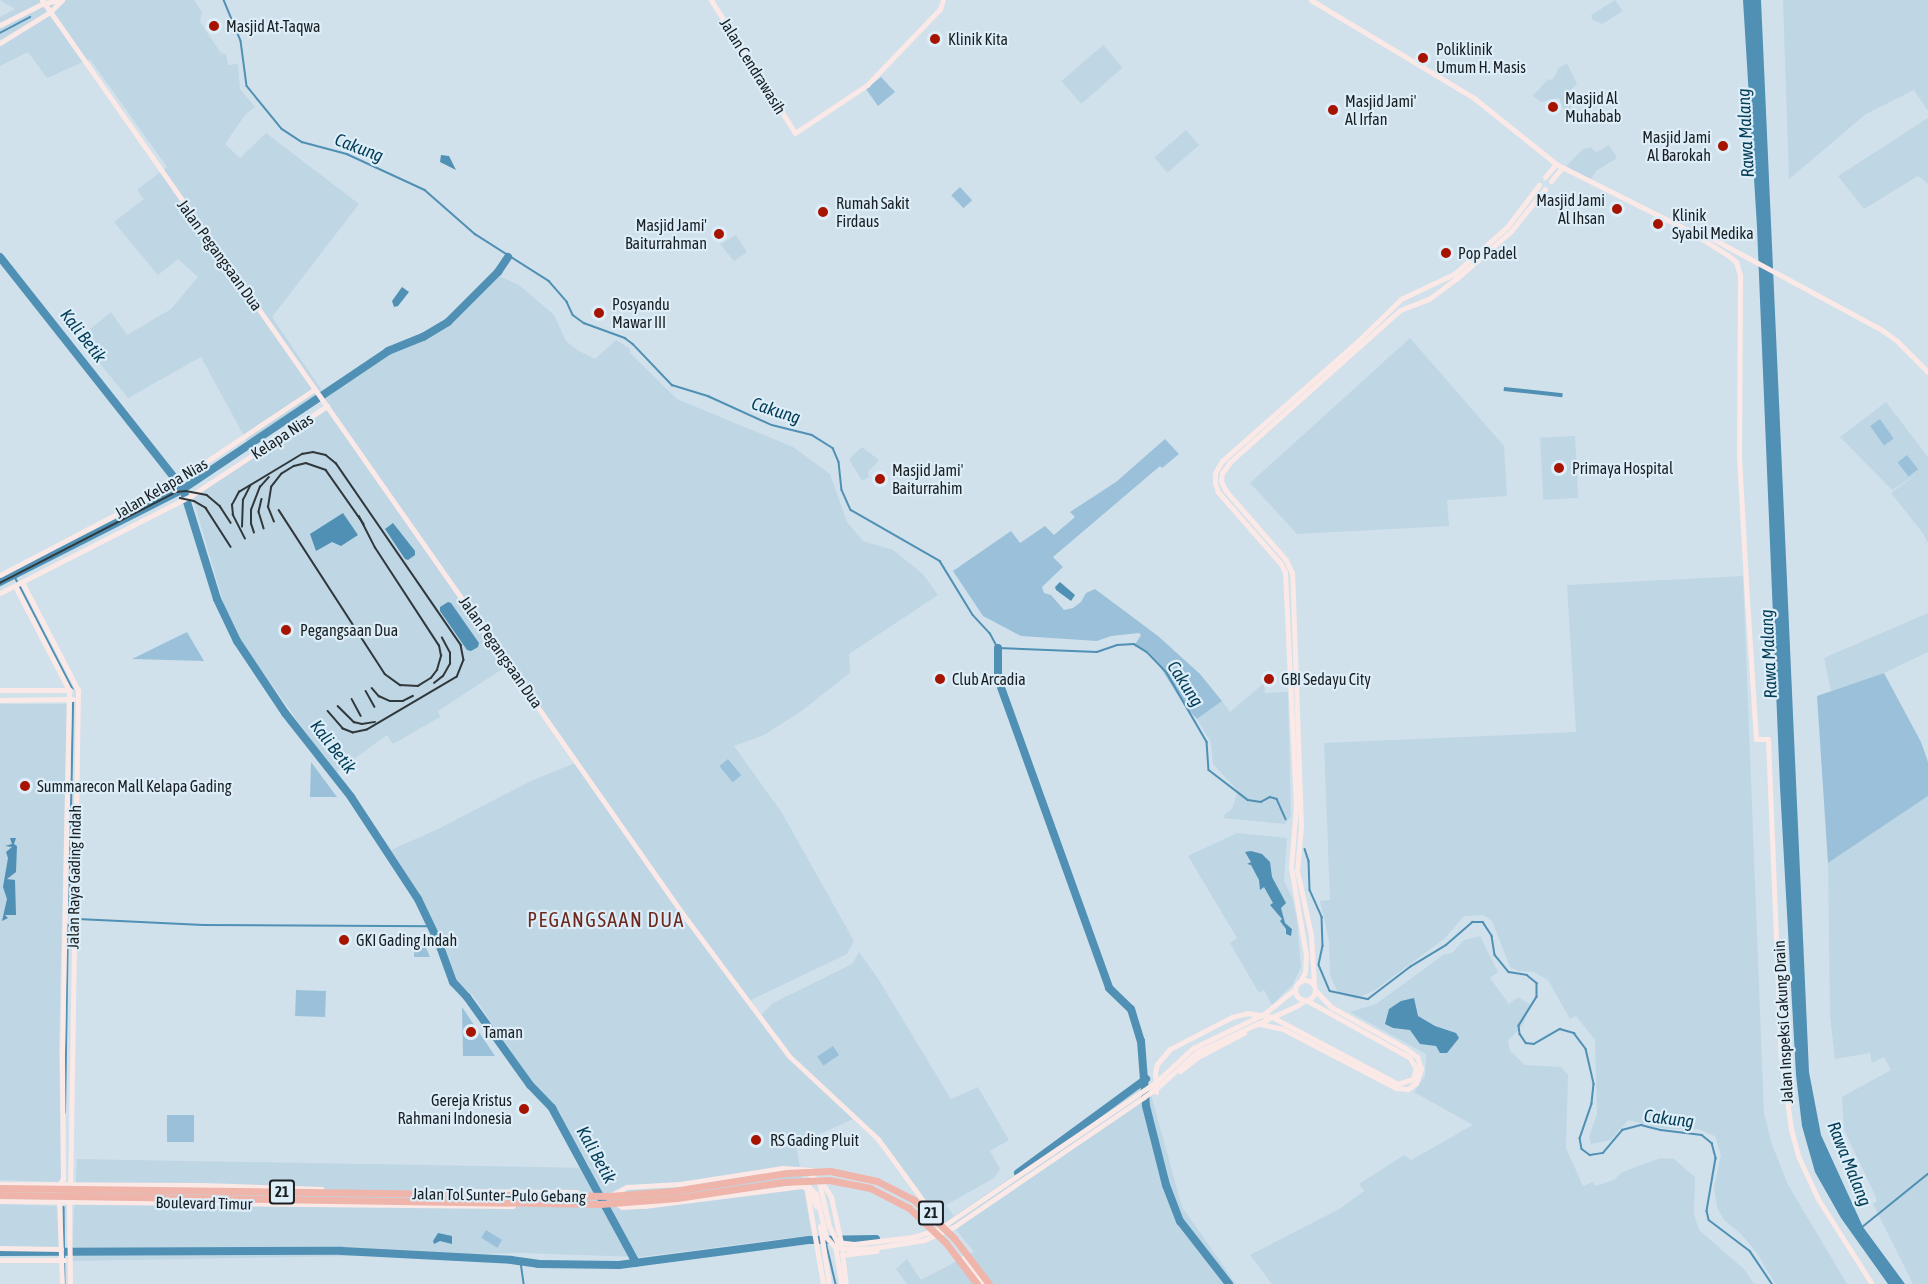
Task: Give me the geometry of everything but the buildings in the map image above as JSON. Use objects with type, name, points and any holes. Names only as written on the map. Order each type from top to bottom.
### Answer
[{"type":"highway","name":"Jalan Tol Sunter–Pulo Gebang","points":[[0,1186],[598,1196],[674,1191],[787,1173],[830,1171],[877,1181],[914,1200],[954,1238],[986,1284]]},
{"type":"highway","name":"Jalan Tol Sunter–Pulo Gebang","points":[[0,1195],[600,1204],[677,1198],[783,1182],[829,1180],[870,1188],[909,1208],[942,1238],[978,1284]]},
{"type":"street","points":[[28,11],[41,1],[62,0]]},
{"type":"street","points":[[0,43],[50,12],[62,0]]},
{"type":"street","name":"Jalan Cendrawasih","points":[[711,0],[795,133],[867,85],[940,9],[943,0]]},
{"type":"street","points":[[1311,0],[1474,98],[1511,125],[1562,168],[1686,229],[1702,232],[1882,330],[1897,341],[1928,372]]},
{"type":"street","points":[[0,26],[35,8],[41,1]]},
{"type":"street","name":"Jalan Pegangsaan Dua","points":[[41,1],[327,405],[682,914],[789,1056],[878,1139],[986,1284]]},
{"type":"street","points":[[35,8],[41,12],[42,17]]},
{"type":"street","points":[[1556,164],[1548,179],[1562,168]]},
{"type":"street","points":[[1238,510],[1221,481],[1222,473],[1230,462],[1400,310],[1429,298],[1456,279],[1511,231],[1539,185]]},
{"type":"street","points":[[840,1254],[904,1248],[948,1234],[1156,1092],[1198,1057],[1236,1039],[1257,1024],[1313,997],[1315,988],[1311,935],[1297,871],[1298,830],[1285,572],[1279,561],[1215,483],[1215,473],[1222,461],[1357,342],[1401,299],[1454,274],[1507,227],[1545,189]]},
{"type":"street","name":"Jalan Inspeksi Cakung Drain","points":[[1686,229],[1736,262],[1740,274],[1739,457],[1753,700],[1756,739],[1768,739],[1781,1056],[1791,1129],[1799,1158],[1818,1199],[1872,1284]]},
{"type":"street","name":"Jalan Kelapa Nias","points":[[0,575],[174,483],[316,390]]},
{"type":"street","name":"Kelapa Nias","points":[[237,466],[327,405]]},
{"type":"street","name":"Jalan Kelapa Nias","points":[[0,593],[188,497],[237,466]]},
{"type":"street","name":"Jalan Raya Gading Indah","points":[[22,582],[78,690],[70,1185],[65,1254]]},
{"type":"street","name":"Jalan Raya Gading Indah","points":[[15,586],[69,690],[70,700],[62,1062],[63,1179],[59,1185],[65,1254]]},
{"type":"street","points":[[0,690],[78,690]]},
{"type":"street","points":[[0,700],[78,699]]},
{"type":"street","points":[[1233,1032],[1264,1014],[1295,989],[1305,972],[1306,955],[1291,867],[1298,830]]},
{"type":"street","points":[[1257,1024],[1279,1027],[1396,1088],[1412,1086],[1421,1072],[1419,1059],[1411,1052],[1331,1007],[1308,981],[1300,982]]},
{"type":"street","points":[[1156,1092],[1155,1073],[1160,1058],[1177,1043],[1232,1017],[1248,1013],[1272,1017],[1398,1084],[1410,1082],[1416,1071],[1416,1064],[1409,1057],[1298,997],[1295,989]]},
{"type":"street","points":[[1233,1032],[1250,1028]]},
{"type":"street","name":"Boulevard Timur","points":[[0,1186],[202,1185],[613,1194],[687,1188],[806,1172],[819,1182],[829,1226],[837,1242],[854,1244],[913,1237],[952,1221],[1156,1082],[1193,1048],[1233,1032]]},
{"type":"street","name":"Boulevard Timur","points":[[0,1201],[484,1207],[624,1202],[802,1181],[810,1185],[816,1194],[826,1237],[835,1247],[849,1249],[914,1243],[955,1226],[1158,1088],[1191,1056],[1233,1032]]},
{"type":"street","points":[[1326,1053],[1329,1047]]},
{"type":"street","points":[[1160,1058],[1168,1076],[1176,1076]]},
{"type":"street","points":[[613,1194],[627,1187],[680,1184],[802,1168],[812,1170],[820,1178],[831,1197],[840,1239],[841,1284]]},
{"type":"street","points":[[760,1172],[764,1192]]},
{"type":"street","points":[[808,1189],[820,1178]]},
{"type":"street","points":[[614,1202],[622,1207],[796,1187],[808,1189]]},
{"type":"street","points":[[808,1189],[815,1202],[829,1284]]},
{"type":"street","points":[[808,1189],[823,1284]]},
{"type":"street","points":[[827,1190],[832,1229],[846,1284]]},
{"type":"street","points":[[570,1204],[573,1192]]},
{"type":"street","points":[[0,1248],[65,1254]]},
{"type":"street","points":[[0,1260],[65,1254]]},
{"type":"street","points":[[62,1284],[65,1254]]},
{"type":"street","points":[[65,1254],[70,1284]]},
{"type":"shaded area","points":[[0,0],[194,0],[202,12],[200,22],[221,53],[226,54],[228,65],[238,64],[240,89],[255,107],[245,115],[225,144],[240,158],[266,133],[359,204],[272,317],[323,392],[388,347],[417,337],[453,317],[495,274],[519,285],[554,315],[566,341],[577,350],[595,359],[616,340],[630,349],[630,353],[677,399],[793,447],[830,474],[847,522],[863,541],[893,550],[923,574],[938,595],[849,654],[850,673],[800,712],[764,735],[734,746],[782,813],[854,941],[847,954],[751,1000],[761,1015],[773,1003],[852,964],[859,952],[877,977],[951,1099],[978,1087],[1009,1140],[990,1151],[1000,1169],[994,1178],[946,1205],[954,1216],[1148,1084],[1182,1207],[1236,1284],[907,1284],[896,1269],[907,1259],[921,1280],[974,1252],[957,1231],[938,1220],[884,1147],[853,1119],[796,1145],[812,1235],[640,1257],[521,1253],[71,1261],[77,1159],[591,1168],[472,994],[456,982],[420,895],[391,850],[438,829],[531,781],[575,763],[507,666],[438,711],[440,717],[393,744],[387,735],[335,773],[245,647],[226,612],[192,495],[327,407],[319,396],[249,445],[201,357],[128,398],[79,338],[111,312],[127,335],[171,309],[198,277],[178,259],[158,275],[114,222],[144,199],[137,190],[167,167],[90,59],[47,78],[28,52],[0,66],[0,17],[15,9]]},
{"type":"shaded area","points":[[1615,0],[1623,11],[1602,24],[1593,20],[1591,15]]},
{"type":"shaded area","points":[[1743,0],[1761,0],[1809,1072],[1821,1135],[1863,1227],[1905,1284],[1888,1284],[1841,1218],[1815,1172],[1802,1126],[1796,1075],[1780,787],[1757,227]]},
{"type":"shaded area","points":[[1783,0],[1928,0],[1928,111],[1914,90],[1866,114],[1789,179]]},
{"type":"shaded area","points":[[1103,45],[1123,68],[1081,104],[1061,81]]},
{"type":"shaded area","points":[[1567,63],[1577,84],[1565,95],[1574,112],[1567,118],[1559,98],[1541,102],[1533,96],[1548,79],[1552,80],[1559,68]]},
{"type":"shaded area","points":[[881,77],[895,92],[878,106],[866,89]]},
{"type":"shaded area","points":[[1928,118],[1928,184],[1918,176],[1864,209],[1838,176]]},
{"type":"shaded area","points":[[1186,130],[1199,145],[1167,173],[1154,158]]},
{"type":"shaded area","points":[[1609,145],[1617,158],[1596,171],[1590,180],[1566,166],[1583,149],[1591,147],[1595,152]]},
{"type":"shaded area","points":[[441,155],[449,156],[456,170],[440,162]]},
{"type":"shaded area","points":[[960,187],[972,200],[963,208],[951,195]]},
{"type":"shaded area","points":[[736,235],[747,252],[734,261],[720,244]]},
{"type":"shaded area","points":[[402,287],[409,292],[398,306],[394,307],[392,301]]},
{"type":"shaded area","points":[[1410,338],[1504,446],[1507,496],[1447,500],[1449,526],[1297,534],[1250,483]]},
{"type":"shaded area","points":[[1504,387],[1563,393],[1562,397],[1504,391]]},
{"type":"shaded area","points":[[1886,402],[1928,457],[1928,543],[1891,493],[1916,475],[1892,490],[1840,437]]},
{"type":"shaded area","points":[[1880,419],[1894,439],[1884,446],[1870,426]]},
{"type":"shaded area","name":"Primaya Hospital","points":[[1575,436],[1578,498],[1543,500],[1540,438]]},
{"type":"shaded area","points":[[1165,439],[1179,454],[1162,468],[1160,466],[1053,557],[1063,567],[1042,587],[1044,593],[1051,595],[1064,610],[1073,608],[1081,602],[1086,593],[1095,589],[1158,636],[1200,674],[1222,701],[1197,719],[1184,705],[1157,662],[1148,652],[1134,646],[1141,635],[1139,633],[1111,636],[1097,641],[1021,636],[983,616],[953,571],[1011,531],[1020,543],[1045,526],[1054,535],[1075,517],[1070,512],[1116,482]]},
{"type":"shaded area","points":[[862,447],[879,460],[868,472],[869,477],[862,481],[849,459]]},
{"type":"shaded area","points":[[1907,455],[1918,469],[1909,477],[1898,462]]},
{"type":"shaded area","points":[[343,513],[358,535],[341,546],[332,542],[316,551],[310,534]]},
{"type":"shaded area","points":[[393,523],[415,551],[415,555],[408,560],[405,559],[385,529]]},
{"type":"shaded area","points":[[1743,576],[1764,1113],[1772,1144],[1787,1183],[1847,1284],[1775,1284],[1757,1253],[1741,1234],[1724,1220],[1717,1207],[1714,1187],[1721,1155],[1715,1136],[1698,1129],[1666,1129],[1628,1120],[1611,1140],[1591,1144],[1589,1137],[1597,1114],[1595,1040],[1576,1016],[1570,1019],[1548,980],[1534,972],[1518,971],[1510,967],[1492,921],[1483,915],[1464,916],[1444,939],[1375,990],[1356,999],[1338,993],[1330,975],[1329,941],[1320,901],[1330,900],[1324,743],[1576,732],[1567,585]]},
{"type":"shaded area","points":[[1060,582],[1075,595],[1071,601],[1056,590],[1055,587]]},
{"type":"shaded area","points":[[448,602],[479,643],[478,647],[471,651],[467,650],[440,611],[440,607]]},
{"type":"shaded area","points":[[1928,613],[1928,652],[1884,673],[1831,691],[1824,658]]},
{"type":"shaded area","points":[[187,632],[204,661],[132,659]]},
{"type":"shaded area","points":[[1884,673],[1921,742],[1928,762],[1928,796],[1828,863],[1817,696]]},
{"type":"shaded area","points":[[1264,683],[1265,693],[1288,692],[1291,816],[1285,824],[1224,818],[1225,814],[1232,809],[1238,791],[1213,764],[1211,742],[1197,719],[1222,701],[1230,712]]},
{"type":"shaded area","points":[[0,704],[67,704],[59,1051],[61,1177],[58,1182],[0,1180]]},
{"type":"shaded area","points":[[728,759],[741,775],[733,782],[719,766]]},
{"type":"shaded area","points":[[311,762],[337,797],[310,797]]},
{"type":"shaded area","points":[[1928,796],[1928,1284],[1913,1284],[1873,1204],[1877,1201],[1875,1195],[1844,1130],[1842,1097],[1891,1070],[1884,1057],[1872,1063],[1870,1053],[1835,1059],[1830,1015],[1828,863]]},
{"type":"shaded area","points":[[1237,833],[1287,838],[1284,881],[1292,897],[1297,920],[1301,967],[1293,984],[1272,1005],[1264,990],[1259,993],[1230,943],[1237,938],[1188,856]]},
{"type":"shaded area","points":[[10,838],[16,838],[14,844],[17,846],[16,872],[7,879],[15,880],[16,915],[5,915],[8,918],[2,921],[7,899],[3,887],[8,858],[6,852],[12,847],[5,846],[12,844]]},
{"type":"shaded area","points":[[1245,852],[1262,854],[1270,862],[1272,877],[1286,903],[1281,908],[1285,923],[1292,929],[1291,936],[1286,934],[1286,929],[1280,921],[1282,919],[1270,905],[1273,903],[1264,887],[1260,890],[1259,880],[1251,865],[1247,864],[1251,862]]},
{"type":"shaded area","points":[[415,936],[421,936],[430,957],[414,957]]},
{"type":"shaded area","points":[[1480,936],[1498,972],[1490,978],[1509,1004],[1518,997],[1531,1005],[1522,1026],[1508,1041],[1510,1051],[1525,1065],[1561,1067],[1568,1075],[1566,1148],[1583,1186],[1593,1182],[1595,1186],[1614,1180],[1622,1172],[1661,1158],[1674,1159],[1695,1177],[1694,1214],[1699,1230],[1745,1270],[1754,1284],[1272,1284],[1250,1255],[1341,1208],[1364,1191],[1359,1184],[1404,1155],[1411,1160],[1473,1125],[1414,1092],[1425,1076],[1426,1054],[1350,1012],[1376,1004],[1443,955],[1452,953],[1464,940]]},
{"type":"shaded area","points":[[296,990],[326,991],[325,1017],[295,1016]]},
{"type":"shaded area","points":[[1414,998],[1418,1016],[1435,1026],[1456,1033],[1459,1038],[1447,1053],[1440,1053],[1436,1046],[1420,1044],[1410,1030],[1393,1028],[1385,1024],[1389,1009],[1401,1001]]},
{"type":"shaded area","name":"Taman","points":[[462,1007],[495,1056],[463,1056]]},
{"type":"shaded area","points":[[833,1046],[839,1055],[823,1066],[817,1057]]},
{"type":"shaded area","points":[[167,1115],[194,1115],[194,1142],[167,1142]]},
{"type":"shaded area","points":[[0,1204],[66,1206],[64,1248],[0,1246]]},
{"type":"shaded area","points":[[486,1230],[502,1240],[497,1248],[481,1238]]},
{"type":"shaded area","points":[[438,1233],[452,1236],[452,1244],[440,1241],[434,1244],[433,1241]]},
{"type":"waterway","name":"Cakung","points":[[224,0],[241,41],[247,86],[282,129],[302,142],[347,154],[425,190],[475,234],[549,281],[567,302],[573,315],[584,323],[625,338],[633,344],[672,385],[708,396],[772,425],[812,435],[833,448],[839,462],[842,490],[851,510],[940,561],[973,615],[990,633],[998,648],[1097,652],[1117,645],[1134,644],[1147,652],[1167,673],[1207,742],[1209,770],[1248,800],[1261,802],[1270,797],[1277,799],[1286,819]]},
{"type":"waterway","points":[[0,33],[30,17]]},
{"type":"waterway","name":"Kali Betik","points":[[0,257],[183,489],[217,599],[237,641],[285,713],[351,797],[418,899],[438,941],[453,982],[467,997],[530,1085],[552,1108],[636,1263]]},
{"type":"waterway","points":[[0,582],[183,489],[388,351],[423,337],[448,322],[498,272],[508,257]]},
{"type":"waterway","points":[[14,575],[17,581]]},
{"type":"waterway","points":[[20,586],[73,689]]},
{"type":"waterway","points":[[998,648],[998,679],[1109,988],[1131,1009],[1141,1041],[1146,1106],[1166,1185],[1180,1221],[1229,1284]]},
{"type":"waterway","points":[[69,915],[73,702]]},
{"type":"waterway","name":"Cakung","points":[[1305,849],[1309,861],[1310,890],[1322,917],[1323,946],[1319,965],[1330,991],[1368,999],[1410,967],[1446,945],[1472,922],[1483,922],[1492,936],[1495,955],[1509,972],[1527,975],[1537,983],[1537,997],[1519,1026],[1520,1034],[1526,1043],[1534,1044],[1560,1029],[1574,1033],[1586,1049],[1594,1084],[1592,1104],[1580,1138],[1582,1149],[1590,1155],[1603,1153],[1622,1130],[1641,1125],[1702,1135],[1712,1143],[1716,1158],[1707,1211],[1709,1220],[1750,1251],[1772,1284]]},
{"type":"waterway","points":[[78,919],[203,925],[431,926]]},
{"type":"waterway","points":[[65,1113],[68,925]]},
{"type":"waterway","points":[[1018,1173],[1146,1079]]},
{"type":"waterway","points":[[1861,1228],[1928,1174]]},
{"type":"waterway","points":[[64,1207],[65,1284]]},
{"type":"waterway","points":[[0,1252],[342,1251],[511,1260],[538,1264],[619,1265],[810,1240],[876,1239]]},
{"type":"waterway","points":[[826,1242],[836,1284]]},
{"type":"waterway","points":[[521,1262],[524,1284]]},
{"type":"tram line","points":[[245,539],[233,515],[232,505],[239,492],[302,454],[313,452],[326,455],[336,463],[461,645],[464,660],[457,677],[367,730],[353,733],[343,729],[328,712]]},
{"type":"tram line","points":[[274,522],[268,507],[271,487],[281,474],[294,466],[306,463],[326,470],[364,524]]},
{"type":"tram line","points":[[254,533],[251,524],[251,510],[260,487],[269,477]]},
{"type":"tram line","points":[[242,527],[243,500],[250,486]]},
{"type":"tram line","points":[[0,583],[176,492],[186,491],[207,495],[220,506],[231,523]]},
{"type":"tram line","points":[[180,498],[194,501],[206,508],[231,547]]},
{"type":"tram line","points":[[262,499],[259,512],[264,528]]},
{"type":"tram line","points":[[279,510],[385,674],[400,685],[418,686],[431,678],[437,670],[441,656],[439,646],[375,548],[359,517]]},
{"type":"tram line","points":[[434,683],[443,676],[450,664],[450,653],[442,638]]},
{"type":"tram line","points":[[372,688],[379,696],[390,701],[403,701],[413,696]]},
{"type":"tram line","points":[[366,691],[375,707]]},
{"type":"tram line","points":[[352,699],[361,716]]},
{"type":"tram line","points":[[338,706],[354,722],[362,724],[375,722]]},
{"type":"place","name":"Masjid At-Taqwa","points":[[214,26]]},
{"type":"place","name":"Klinik Kita","points":[[935,39]]},
{"type":"place","name":"Poliklinik Umum H. Masis","points":[[1423,58]]},
{"type":"place","name":"Masjid Al Muhabab","points":[[1553,107]]},
{"type":"place","name":"Masjid Jami' Al Irfan","points":[[1333,110]]},
{"type":"place","name":"Masjid Jami Al Barokah","points":[[1723,146]]},
{"type":"place","name":"Masjid Jami Al Ihsan","points":[[1617,209]]},
{"type":"place","name":"Rumah Sakit Firdaus","points":[[823,212]]},
{"type":"place","name":"Klinik Syabil Medika","points":[[1658,224]]},
{"type":"place","name":"Masjid Jami' Baiturrahman","points":[[719,234]]},
{"type":"place","name":"Pop Padel","points":[[1446,253]]},
{"type":"place","name":"Posyandu Mawar III","points":[[599,313]]},
{"type":"place","name":"Primaya Hospital","points":[[1559,468]]},
{"type":"place","name":"Masjid Jami' Baiturrahim","points":[[880,479]]},
{"type":"place","name":"Pegangsaan Dua","points":[[286,630]]},
{"type":"place","name":"Club Arcadia","points":[[940,679]]},
{"type":"place","name":"GBI Sedayu City","points":[[1269,679]]},
{"type":"place","name":"Summarecon Mall Kelapa Gading","points":[[25,786]]},
{"type":"place","name":"GKI Gading Indah","points":[[344,940]]},
{"type":"place","name":"Taman","points":[[471,1032]]},
{"type":"place","name":"Gereja Kristus Rahmani Indonesia","points":[[524,1109]]},
{"type":"place","name":"RS Gading Pluit","points":[[756,1140]]},
{"type":"district","name":"PEGANGSAAN DUA","points":[[606,919]]},
{"type":"water label","name":"Rawa Malang","points":[[1746,133]]},
{"type":"water label","name":"Rawa Malang","points":[[1769,654]]},
{"type":"water label","name":"Rawa Malang","points":[[1849,1164]]}]
